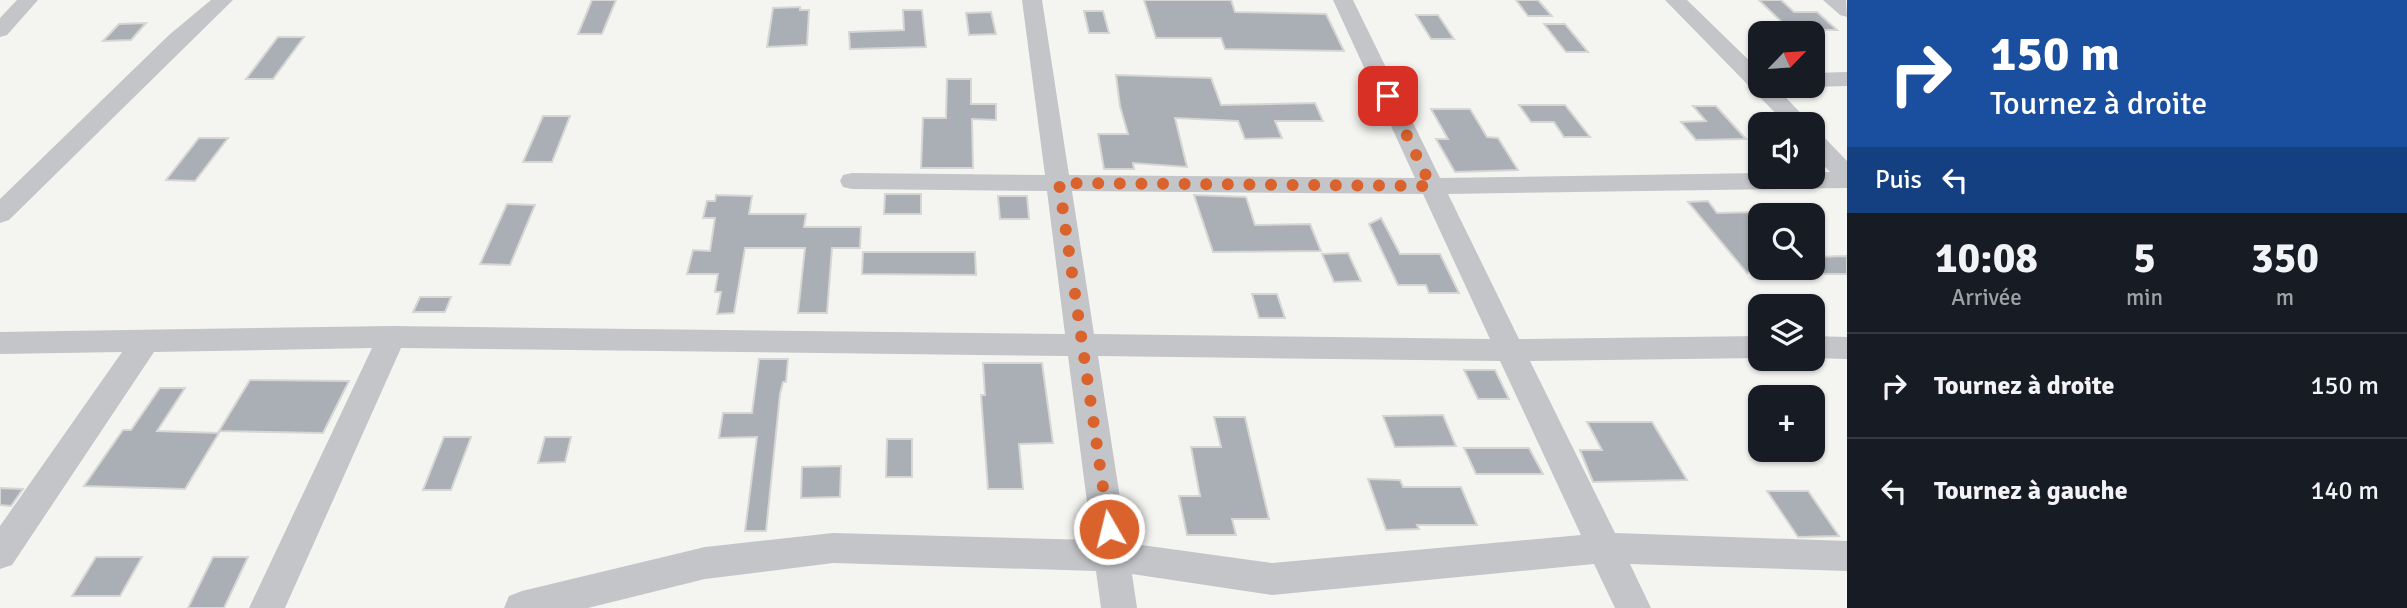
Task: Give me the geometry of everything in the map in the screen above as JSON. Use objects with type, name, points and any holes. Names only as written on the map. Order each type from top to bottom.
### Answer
[{"type":"street","points":[[0,31],[28,0]]},
{"type":"street","points":[[0,215],[177,40],[223,0]]},
{"type":"street","points":[[1032,0],[1119,608]]},
{"type":"street","points":[[1343,0],[1602,548],[1633,608]]},
{"type":"street","points":[[1675,0],[1748,70]]},
{"type":"street","points":[[1833,0],[1847,10]]},
{"type":"street","points":[[1825,80],[1847,79]]},
{"type":"street","points":[[1775,98],[1788,112]]},
{"type":"street","points":[[1825,153],[1847,178]]},
{"type":"street","points":[[852,181],[1431,186],[1847,178]]},
{"type":"street","points":[[267,608],[392,337]]},
{"type":"street","points":[[0,343],[392,337],[1508,350],[1748,347]]},
{"type":"street","points":[[0,554],[146,341]]},
{"type":"street","points":[[1825,347],[1847,348]]},
{"type":"street","points":[[522,608],[705,563],[833,548],[1112,556],[1272,579],[1602,548],[1847,556]]},
{"type":"building","points":[[592,0],[616,0],[602,34],[578,34]]},
{"type":"building","points":[[1144,0],[1231,0],[1235,12],[1326,14],[1344,51],[1225,49],[1221,38],[1156,38]]},
{"type":"building","points":[[1516,0],[1538,0],[1552,16],[1528,16]]},
{"type":"building","points":[[1759,0],[1781,0],[1794,12],[1817,12],[1837,30],[1825,30],[1825,21],[1781,21]]},
{"type":"building","points":[[800,7],[800,10],[809,10],[807,45],[767,47],[773,8]]},
{"type":"building","points":[[903,10],[922,10],[926,47],[850,49],[849,32],[904,30]]},
{"type":"building","points":[[1084,11],[1103,11],[1109,33],[1089,33]]},
{"type":"building","points":[[991,12],[996,34],[969,35],[966,13]]},
{"type":"building","points":[[1416,15],[1438,15],[1454,39],[1431,39]]},
{"type":"building","points":[[146,23],[131,40],[103,41],[119,24]]},
{"type":"building","points":[[1544,24],[1565,24],[1588,52],[1566,52]]},
{"type":"building","points":[[278,37],[304,37],[273,79],[246,79]]},
{"type":"building","points":[[1116,75],[1211,78],[1221,105],[1315,103],[1323,121],[1275,121],[1282,138],[1245,139],[1238,121],[1175,118],[1187,167],[1133,163],[1134,169],[1104,169],[1098,134],[1128,134],[1120,106]]},
{"type":"building","points":[[947,79],[971,79],[971,104],[996,104],[996,120],[972,119],[973,168],[921,168],[923,118],[946,118]]},
{"type":"building","points":[[1519,105],[1565,105],[1590,137],[1564,137],[1554,122],[1531,122]]},
{"type":"building","points":[[1693,106],[1716,106],[1746,139],[1696,140],[1681,122],[1706,121]]},
{"type":"building","points":[[1431,109],[1470,109],[1487,137],[1498,138],[1518,170],[1455,172],[1436,139],[1448,139]]},
{"type":"building","points":[[543,116],[570,116],[552,162],[523,162]]},
{"type":"building","points":[[199,138],[228,138],[195,181],[166,180]]},
{"type":"building","points":[[885,194],[921,194],[921,214],[884,214]]},
{"type":"building","points":[[716,195],[752,196],[749,214],[806,214],[804,227],[861,227],[860,248],[832,248],[827,313],[798,313],[805,248],[745,248],[734,313],[717,314],[721,292],[715,292],[718,274],[687,274],[693,250],[710,251],[715,218],[703,218],[707,201],[715,201]]},
{"type":"building","points":[[1194,195],[1246,197],[1255,225],[1310,224],[1321,251],[1213,252]]},
{"type":"building","points":[[998,196],[1027,196],[1029,219],[1000,219]]},
{"type":"building","points":[[1708,201],[1717,213],[1748,212],[1748,273],[1747,273],[1688,202]]},
{"type":"building","points":[[507,204],[535,205],[510,265],[480,264]]},
{"type":"building","points":[[1381,218],[1400,254],[1440,254],[1459,293],[1429,293],[1426,285],[1398,285],[1369,224]]},
{"type":"building","points":[[863,252],[975,252],[976,275],[862,274]]},
{"type":"building","points":[[1348,253],[1361,281],[1334,282],[1322,254]]},
{"type":"building","points":[[1847,256],[1847,274],[1825,274],[1825,257]]},
{"type":"building","points":[[1252,294],[1277,294],[1285,318],[1259,318]]},
{"type":"building","points":[[420,297],[451,297],[445,312],[413,312]]},
{"type":"building","points":[[759,359],[788,359],[786,382],[783,382],[780,394],[766,531],[745,531],[757,437],[719,438],[723,413],[752,413]]},
{"type":"building","points":[[983,363],[1042,363],[1053,443],[1019,444],[1023,489],[988,489],[981,395],[985,395]]},
{"type":"building","points":[[1464,370],[1495,370],[1509,399],[1478,399]]},
{"type":"building","points":[[250,380],[349,381],[323,433],[219,431]]},
{"type":"building","points":[[160,388],[185,388],[157,431],[219,433],[185,489],[84,486],[123,430],[131,430]]},
{"type":"building","points":[[1443,415],[1456,446],[1395,447],[1383,416]]},
{"type":"building","points":[[1214,417],[1245,417],[1269,519],[1232,519],[1236,535],[1187,535],[1179,496],[1200,496],[1191,447],[1221,447]]},
{"type":"building","points":[[1587,422],[1652,422],[1687,480],[1593,482],[1580,450],[1602,450]]},
{"type":"building","points":[[444,437],[471,437],[451,490],[423,490]]},
{"type":"building","points":[[545,437],[571,437],[565,462],[538,463]]},
{"type":"building","points":[[887,439],[912,439],[912,477],[886,477]]},
{"type":"building","points":[[1464,448],[1529,448],[1543,474],[1476,474]]},
{"type":"building","points":[[841,466],[840,497],[801,498],[802,467]]},
{"type":"building","points":[[1368,479],[1400,480],[1403,487],[1461,487],[1477,525],[1417,525],[1419,529],[1386,530]]},
{"type":"building","points":[[0,488],[23,489],[11,506],[0,505]]},
{"type":"building","points":[[1767,491],[1808,491],[1839,536],[1798,537]]},
{"type":"building","points":[[96,557],[142,557],[120,596],[72,596]]},
{"type":"building","points":[[213,557],[248,557],[224,608],[188,608]]},
{"type":"route","points":[[1109,529],[1059,183],[1431,186],[1388,96]]}]
